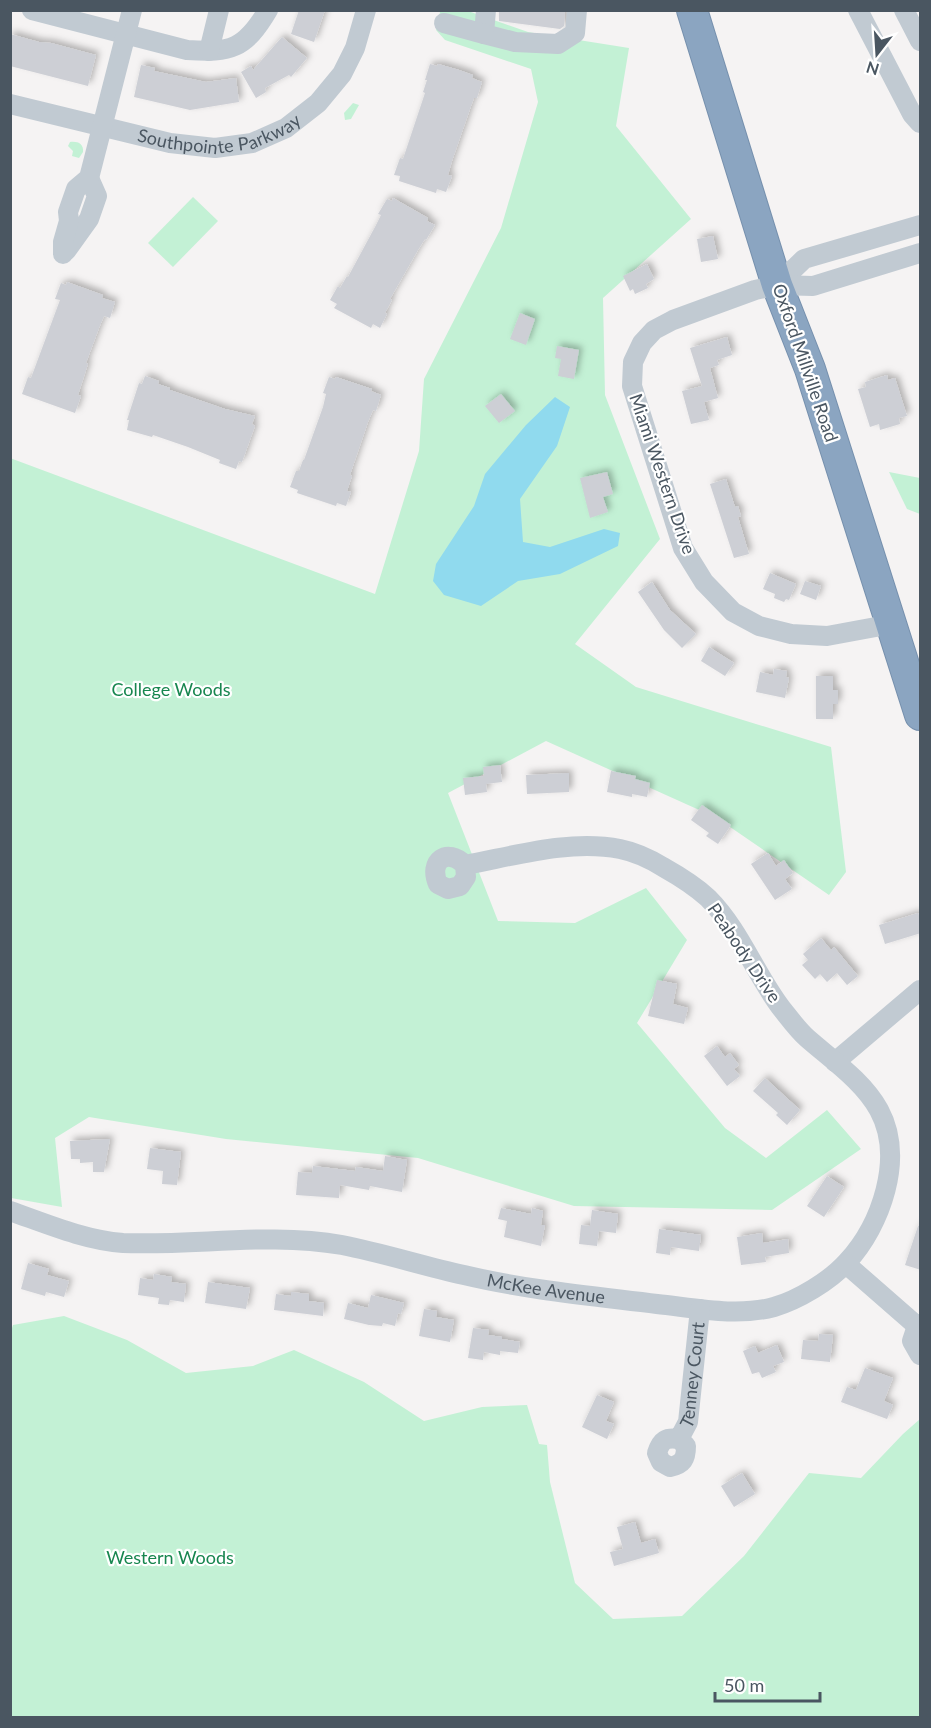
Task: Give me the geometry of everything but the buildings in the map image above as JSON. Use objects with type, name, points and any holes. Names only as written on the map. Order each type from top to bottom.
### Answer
[{"type":"highway","name":"Oxford Millville Road","points":[[692,10],[777,285],[810,369],[921,715]]},
{"type":"street","points":[[32,10],[187,50],[209,51],[230,49],[247,39],[268,10]]},
{"type":"street","points":[[75,224],[68,212],[76,189],[89,178],[132,10]]},
{"type":"street","points":[[209,51],[219,10]]},
{"type":"street","name":"Southpointe Parkway","points":[[10,104],[170,143],[215,148],[252,143],[286,128],[318,103],[342,74],[355,48],[366,10]]},
{"type":"street","points":[[484,34],[486,10]]},
{"type":"street","points":[[444,23],[515,42],[558,44],[575,33],[577,10]]},
{"type":"street","points":[[858,10],[912,114],[921,123]]},
{"type":"street","points":[[904,10],[921,41]]},
{"type":"street","points":[[777,285],[804,259],[921,225]]},
{"type":"street","points":[[777,285],[813,286],[921,253]]},
{"type":"street","name":"Miami Western Drive","points":[[777,285],[755,290],[673,320],[654,330],[642,344],[633,362],[632,386],[684,548],[704,582],[732,612],[759,626],[791,634],[827,636],[892,624]]},
{"type":"street","name":"Peabody Drive","points":[[465,865],[566,847],[621,849],[650,859],[684,879],[709,899],[734,931],[778,1005],[803,1035],[835,1062]]},
{"type":"street","points":[[835,1062],[921,990]]},
{"type":"street","name":"McKee Avenue","points":[[10,1211],[84,1236],[121,1243],[297,1240],[338,1244],[389,1254],[461,1275],[520,1286],[700,1309],[741,1312],[774,1307],[809,1292],[846,1264],[872,1228],[886,1188],[890,1148],[880,1112],[858,1083],[835,1062]]},
{"type":"street","points":[[846,1264],[919,1325],[912,1341],[921,1355]]},
{"type":"street","name":"Tenney Court","points":[[679,1439],[688,1422],[700,1309]]},
{"type":"green space","name":"College Woods","points":[[468,11],[528,32],[629,48],[616,126],[691,219],[603,298],[605,395],[660,539],[575,644],[636,687],[831,747],[846,872],[829,895],[717,818],[546,741],[448,793],[498,921],[575,923],[646,888],[687,940],[637,1023],[725,1128],[766,1158],[827,1110],[861,1149],[772,1210],[574,1206],[418,1158],[226,1139],[89,1117],[55,1138],[62,1207],[11,1198],[10,458],[375,594],[419,451],[424,379],[501,228],[538,102],[531,69],[445,40],[436,30],[440,12]]},
{"type":"green space","points":[[353,103],[359,105],[351,119],[345,120],[344,113]]},
{"type":"green space","points":[[70,142],[78,143],[83,147],[79,158],[72,156],[73,151],[68,146]]},
{"type":"green space","points":[[193,197],[218,221],[173,267],[148,243]]},
{"type":"green space","points":[[889,472],[920,478],[920,514],[907,509]]},
{"type":"green space","name":"Western Woods","points":[[64,1316],[127,1340],[186,1373],[253,1366],[294,1350],[364,1382],[424,1421],[482,1407],[527,1405],[539,1444],[547,1445],[550,1482],[575,1583],[613,1619],[682,1616],[744,1556],[809,1473],[861,1478],[920,1419],[920,1717],[11,1717],[11,1331],[13,1325]]},
{"type":"water","points":[[555,397],[570,407],[557,446],[520,499],[523,542],[550,547],[604,529],[620,533],[618,546],[560,574],[518,581],[481,606],[444,595],[433,581],[436,564],[474,506],[485,474],[526,425]]}]
